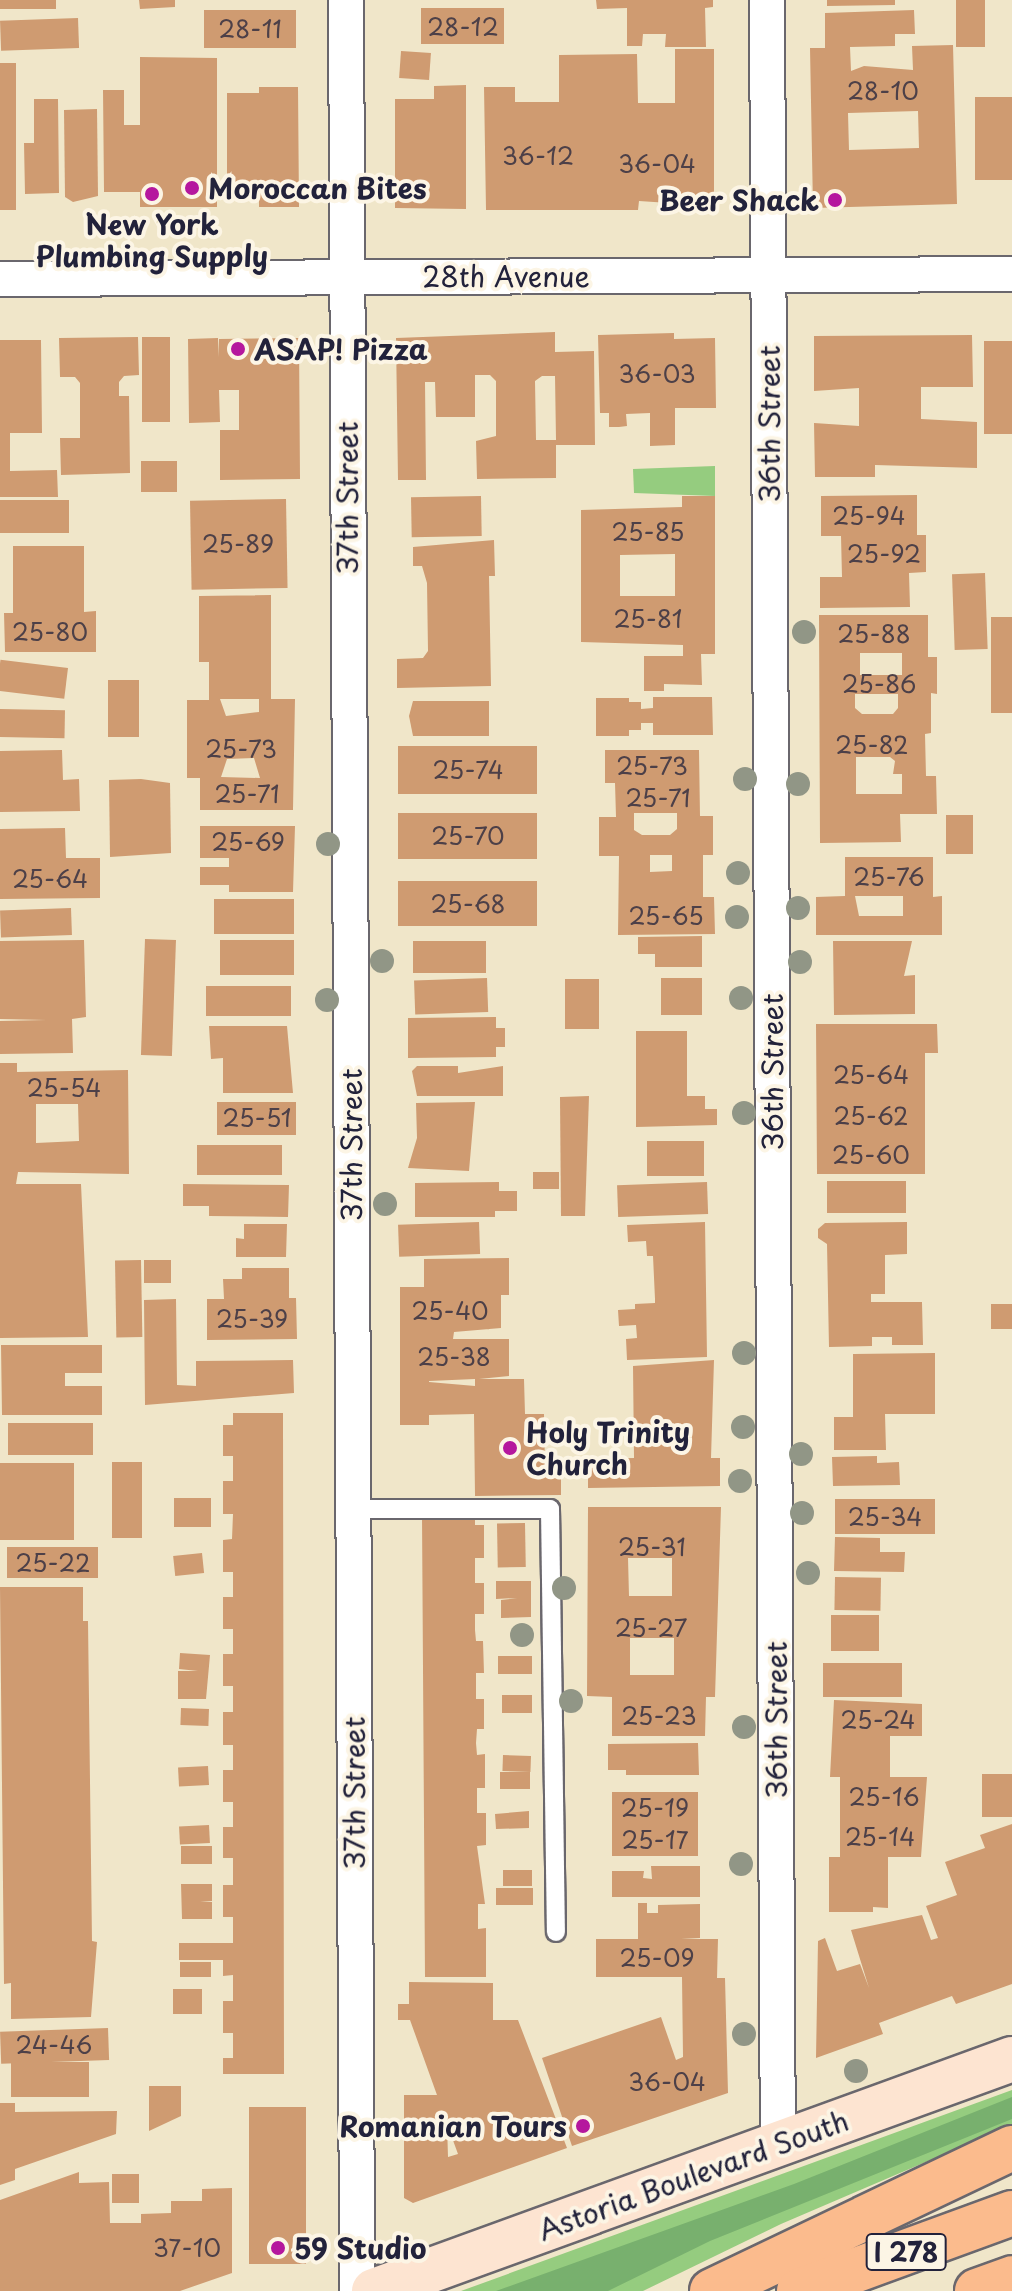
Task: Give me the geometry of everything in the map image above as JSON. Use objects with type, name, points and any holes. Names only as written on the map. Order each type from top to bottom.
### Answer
[{"type":"highway","points":[[712,2291],[1012,2148]]},
{"type":"highway","name":"I 278","points":[[799,2291],[1012,2213]]},
{"type":"highway","points":[[977,2291],[1012,2278]]},
{"type":"main road","name":"Astoria Boulevard South","points":[[374,2291],[1012,2059]]},
{"type":"street","name":"37th Street","points":[[346,0],[357,2291]]},
{"type":"street","name":"36th Street","points":[[767,0],[778,2143]]},
{"type":"street","name":"28th Avenue","points":[[0,279],[1012,274]]},
{"type":"lane","points":[[353,1509],[550,1509],[556,1932]]},
{"type":"green space","points":[[715,466],[715,496],[634,493],[633,469]]},
{"type":"green space","points":[[1012,2090],[1012,2125],[781,2224],[643,2291],[461,2291]]},
{"type":"green space","points":[[1012,2097],[1012,2119],[710,2241],[608,2291],[496,2291],[794,2184]]},
{"type":"building","points":[[0,0],[56,0],[56,9],[0,9]]},
{"type":"building","points":[[139,0],[175,0],[175,7],[140,9]]},
{"type":"building","points":[[596,0],[713,0],[713,7],[705,8],[706,47],[665,47],[666,34],[643,34],[642,46],[627,46],[627,8],[597,9]]},
{"type":"building","points":[[827,0],[895,0],[895,5],[827,6]]},
{"type":"building","points":[[956,0],[985,0],[985,47],[956,47]]},
{"type":"building","points":[[421,8],[504,8],[504,44],[421,44]]},
{"type":"building","points":[[204,10],[296,10],[296,48],[204,48]]},
{"type":"building","points":[[914,10],[915,34],[895,34],[895,46],[850,47],[851,71],[864,66],[913,70],[912,46],[953,45],[957,204],[813,208],[810,48],[825,48],[825,13]],"holes":[[[918,111],[919,148],[849,150],[848,113]]]},
{"type":"building","points":[[78,18],[79,48],[1,51],[0,21]]},
{"type":"building","points":[[675,49],[714,49],[714,206],[639,201],[638,210],[486,210],[484,87],[515,87],[515,102],[559,102],[559,55],[637,54],[638,103],[675,103]]},
{"type":"building","points":[[401,51],[431,53],[429,80],[399,78]]},
{"type":"building","points":[[140,57],[217,58],[217,207],[140,207],[140,192],[104,192],[103,90],[124,90],[124,125],[140,125]]},
{"type":"building","points":[[0,63],[16,63],[16,210],[0,210]]},
{"type":"building","points":[[466,85],[466,209],[395,208],[395,99],[434,99],[434,86]]},
{"type":"building","points":[[259,87],[298,87],[299,207],[259,207],[259,193],[227,193],[227,93],[259,93]]},
{"type":"building","points":[[975,97],[1012,97],[1012,180],[975,180]]},
{"type":"building","points":[[34,99],[58,99],[59,193],[25,194],[24,143],[34,143]]},
{"type":"building","points":[[97,109],[98,196],[73,202],[65,197],[64,110]]},
{"type":"building","points":[[555,332],[555,352],[594,351],[595,445],[556,445],[556,478],[477,479],[476,441],[496,436],[496,381],[490,375],[475,375],[475,417],[436,417],[435,382],[425,382],[426,480],[398,480],[396,338]],"holes":[[[542,376],[555,376],[556,440],[536,440],[535,381]]]},
{"type":"building","points":[[674,333],[674,339],[715,338],[716,408],[675,408],[675,445],[650,446],[650,413],[626,414],[627,426],[609,427],[609,413],[600,413],[598,335]]},
{"type":"building","points":[[972,335],[973,387],[921,387],[921,419],[977,422],[977,468],[875,465],[875,477],[815,477],[814,423],[859,426],[859,388],[814,391],[814,336]]},
{"type":"building","points":[[138,337],[139,375],[124,376],[119,382],[119,396],[129,396],[130,473],[61,475],[60,438],[80,438],[80,383],[75,377],[60,377],[59,338]]},
{"type":"building","points":[[142,337],[170,337],[170,422],[142,422]]},
{"type":"building","points":[[218,338],[218,357],[219,339],[299,338],[300,479],[220,480],[220,430],[239,430],[239,390],[219,390],[220,422],[189,423],[188,339]]},
{"type":"building","points":[[0,340],[41,340],[42,433],[10,433],[10,471],[57,470],[58,497],[0,497]]},
{"type":"building","points":[[984,341],[1012,341],[1012,434],[984,434]]},
{"type":"building","points":[[141,461],[177,461],[177,492],[141,492]]},
{"type":"building","points":[[917,495],[917,535],[926,535],[926,572],[909,573],[910,607],[820,608],[820,577],[842,577],[841,536],[821,536],[821,496]]},
{"type":"building","points":[[481,496],[482,536],[412,537],[411,497]]},
{"type":"building","points":[[682,496],[715,496],[715,654],[701,654],[702,685],[664,684],[664,691],[644,691],[644,656],[683,656],[683,645],[581,642],[581,510],[682,507]],"holes":[[[675,554],[675,596],[620,596],[620,555]]]},
{"type":"building","points":[[286,499],[288,588],[192,590],[190,501]]},
{"type":"building","points":[[0,500],[69,500],[69,533],[0,533]]},
{"type":"building","points":[[494,540],[495,576],[489,576],[491,686],[397,688],[397,659],[423,658],[428,651],[427,583],[422,566],[413,566],[413,547]]},
{"type":"building","points":[[13,546],[84,546],[84,612],[96,611],[96,652],[5,652],[4,613],[13,613]]},
{"type":"building","points":[[985,573],[988,649],[955,650],[952,574]]},
{"type":"building","points":[[271,595],[271,699],[295,699],[293,810],[200,810],[200,778],[187,778],[187,700],[209,700],[209,662],[199,662],[199,596]],"holes":[[[220,699],[259,699],[259,712],[226,716]],[[254,758],[260,778],[221,777],[227,759]]]},
{"type":"building","points":[[819,615],[928,615],[928,657],[937,657],[937,694],[931,693],[931,733],[925,734],[926,776],[936,776],[937,814],[900,814],[901,842],[820,843]],"holes":[[[860,653],[902,653],[902,675],[860,675]],[[855,694],[898,694],[898,708],[893,714],[862,714],[855,708]],[[856,757],[890,757],[895,761],[893,774],[902,774],[902,794],[856,794]]]},
{"type":"building","points":[[991,617],[1012,617],[1012,713],[991,713]]},
{"type":"building","points":[[1,660],[68,668],[64,699],[0,691]]},
{"type":"building","points":[[108,680],[139,680],[139,737],[108,737]]},
{"type":"building","points":[[653,697],[712,697],[713,735],[653,735],[653,723],[641,723],[641,730],[629,730],[629,736],[596,736],[596,698],[629,698],[629,702],[641,702],[641,709],[653,708]]},
{"type":"building","points":[[413,701],[489,701],[489,736],[413,736],[409,716]]},
{"type":"building","points":[[0,709],[65,710],[65,738],[0,737]]},
{"type":"building","points":[[398,746],[537,746],[537,794],[398,794]]},
{"type":"building","points":[[62,750],[63,780],[79,779],[80,811],[0,812],[0,751]]},
{"type":"building","points":[[605,750],[699,750],[700,816],[713,816],[713,855],[703,855],[703,897],[714,897],[715,934],[618,935],[619,856],[599,856],[599,817],[616,817],[615,783],[605,783]],"holes":[[[634,813],[677,813],[677,829],[670,835],[642,835],[634,830]],[[650,855],[672,855],[672,871],[650,872]]]},
{"type":"building","points":[[141,779],[170,783],[171,853],[110,857],[109,780]]},
{"type":"building","points":[[398,813],[537,813],[537,859],[398,859]]},
{"type":"building","points":[[946,815],[973,815],[973,854],[946,854]]},
{"type":"building","points":[[200,826],[295,826],[293,892],[229,892],[229,885],[200,885],[200,867],[229,867],[229,858],[200,858]]},
{"type":"building","points":[[65,828],[66,858],[100,858],[100,898],[0,899],[0,829]]},
{"type":"building","points":[[845,857],[933,857],[933,897],[942,896],[942,935],[816,935],[816,897],[845,896]],"holes":[[[855,896],[903,896],[903,916],[859,916]]]},
{"type":"building","points":[[398,881],[537,881],[537,926],[398,926]]},
{"type":"building","points":[[214,899],[294,899],[294,934],[214,934]]},
{"type":"building","points":[[71,908],[72,935],[1,937],[0,910]]},
{"type":"building","points":[[702,936],[702,967],[655,967],[655,954],[638,954],[638,937]]},
{"type":"building","points":[[145,939],[176,940],[172,1056],[141,1055]]},
{"type":"building","points":[[84,940],[86,1017],[72,1019],[73,1053],[0,1054],[0,1021],[46,1020],[0,1019],[0,941]]},
{"type":"building","points":[[220,940],[294,940],[294,975],[220,975]]},
{"type":"building","points":[[413,941],[486,941],[486,973],[413,973]]},
{"type":"building","points":[[833,941],[912,941],[904,976],[915,975],[915,1014],[834,1015]]},
{"type":"building","points":[[487,978],[488,1012],[415,1015],[414,981]]},
{"type":"building","points":[[661,978],[702,978],[702,1015],[661,1015]]},
{"type":"building","points":[[565,979],[599,979],[599,1029],[565,1029]]},
{"type":"building","points":[[206,986],[291,986],[291,1016],[206,1016]]},
{"type":"building","points":[[496,1017],[496,1028],[505,1028],[505,1047],[496,1047],[496,1057],[408,1058],[408,1018]]},
{"type":"building","points":[[816,1024],[937,1024],[938,1053],[925,1053],[925,1174],[817,1174]]},
{"type":"building","points":[[209,1026],[287,1026],[293,1093],[223,1093],[223,1058],[211,1059]]},
{"type":"building","points":[[636,1031],[687,1031],[687,1096],[705,1096],[705,1109],[717,1109],[717,1125],[636,1127]]},
{"type":"building","points":[[0,1063],[17,1063],[17,1072],[128,1070],[129,1174],[18,1172],[16,1184],[81,1184],[88,1337],[0,1338]],"holes":[[[36,1104],[78,1104],[79,1141],[36,1143]]]},
{"type":"building","points":[[417,1066],[458,1066],[458,1073],[503,1066],[503,1096],[417,1096],[412,1071]]},
{"type":"building","points":[[589,1096],[585,1216],[561,1216],[560,1097]]},
{"type":"building","points":[[217,1102],[296,1102],[296,1135],[217,1135]]},
{"type":"building","points":[[475,1102],[469,1171],[408,1168],[417,1138],[416,1103]]},
{"type":"building","points":[[647,1141],[704,1141],[704,1176],[647,1176]]},
{"type":"building","points":[[197,1145],[282,1145],[282,1175],[197,1175]]},
{"type":"building","points":[[533,1172],[559,1172],[559,1189],[533,1189]]},
{"type":"building","points":[[827,1181],[906,1181],[906,1213],[827,1213]]},
{"type":"building","points":[[499,1182],[499,1191],[517,1191],[517,1211],[495,1211],[495,1217],[415,1217],[415,1183]]},
{"type":"building","points":[[707,1182],[708,1214],[618,1217],[617,1185]]},
{"type":"building","points":[[183,1184],[289,1185],[288,1217],[209,1216],[209,1206],[183,1206]]},
{"type":"building","points":[[479,1222],[480,1254],[399,1257],[398,1225]]},
{"type":"building","points":[[705,1222],[707,1357],[627,1360],[626,1339],[637,1338],[636,1325],[619,1326],[618,1310],[635,1309],[635,1304],[655,1303],[655,1299],[653,1256],[647,1256],[646,1241],[628,1242],[627,1225]]},
{"type":"building","points":[[907,1222],[907,1254],[885,1255],[885,1294],[871,1294],[871,1302],[922,1302],[923,1345],[892,1345],[892,1337],[872,1337],[872,1346],[829,1347],[827,1244],[818,1238],[818,1229],[825,1223]]},
{"type":"building","points":[[244,1224],[287,1224],[286,1257],[236,1257],[236,1238],[244,1239]]},
{"type":"building","points":[[509,1258],[509,1295],[501,1295],[501,1328],[454,1332],[453,1339],[509,1339],[509,1376],[479,1379],[524,1379],[525,1414],[544,1414],[545,1471],[561,1470],[561,1495],[475,1496],[474,1414],[429,1415],[429,1425],[400,1425],[400,1287],[424,1287],[424,1259]],"holes":[[[475,1379],[475,1386],[429,1382],[429,1381]]]},
{"type":"building","points":[[115,1260],[141,1260],[142,1337],[116,1337]]},
{"type":"building","points":[[144,1260],[171,1260],[171,1283],[144,1283]]},
{"type":"building","points":[[242,1268],[289,1268],[289,1298],[296,1298],[297,1339],[207,1340],[207,1299],[224,1299],[223,1279],[242,1279]]},
{"type":"building","points":[[176,1299],[177,1385],[196,1386],[196,1361],[293,1360],[294,1393],[145,1405],[144,1300]]},
{"type":"building","points":[[991,1304],[1012,1304],[1012,1329],[991,1329]]},
{"type":"building","points":[[1,1345],[102,1345],[102,1373],[65,1373],[65,1386],[102,1386],[102,1415],[2,1415]]},
{"type":"building","points":[[935,1353],[935,1414],[885,1414],[886,1450],[834,1450],[834,1417],[853,1417],[853,1354]]},
{"type":"building","points":[[714,1360],[711,1458],[720,1458],[720,1486],[588,1488],[588,1459],[634,1458],[633,1366]]},
{"type":"building","points":[[233,1413],[283,1413],[284,2074],[223,2074],[223,2058],[233,2058],[233,2033],[223,2033],[223,2001],[233,2001],[233,1975],[223,1976],[223,1960],[179,1960],[179,1943],[233,1943],[233,1917],[223,1917],[223,1885],[233,1885],[233,1858],[223,1858],[223,1827],[233,1827],[233,1802],[223,1802],[223,1770],[233,1770],[233,1745],[223,1745],[223,1712],[233,1712],[233,1686],[223,1686],[223,1654],[233,1654],[233,1629],[223,1629],[223,1597],[233,1597],[233,1572],[223,1572],[223,1540],[232,1539],[233,1514],[223,1514],[223,1481],[233,1481],[233,1456],[223,1456],[223,1425],[233,1425]]},
{"type":"building","points":[[8,1423],[93,1423],[93,1455],[8,1455]]},
{"type":"building","points":[[877,1456],[877,1463],[899,1462],[900,1485],[833,1486],[832,1457]]},
{"type":"building","points":[[112,1462],[142,1462],[142,1538],[112,1538]]},
{"type":"building","points":[[0,1463],[74,1463],[74,1540],[0,1540]]},
{"type":"building","points":[[174,1498],[211,1498],[211,1527],[174,1527]]},
{"type":"building","points":[[835,1499],[935,1499],[935,1534],[835,1534]]},
{"type":"building","points":[[588,1507],[721,1507],[715,1697],[706,1697],[705,1736],[612,1736],[612,1697],[587,1696]],"holes":[[[628,1558],[672,1558],[672,1596],[629,1596]],[[630,1638],[674,1638],[674,1675],[630,1675]]]},
{"type":"building","points":[[475,1514],[475,1525],[484,1525],[484,1558],[475,1558],[475,1583],[484,1583],[484,1614],[475,1614],[475,1630],[476,1641],[483,1641],[484,1673],[476,1673],[476,1699],[484,1699],[484,1729],[477,1729],[476,1743],[477,1755],[485,1754],[485,1788],[477,1788],[477,1813],[486,1813],[486,1845],[477,1846],[485,1904],[478,1904],[478,1929],[486,1928],[486,1977],[425,1977],[422,1515]]},
{"type":"building","points":[[497,1523],[525,1523],[526,1567],[498,1567]]},
{"type":"building","points":[[835,1537],[880,1538],[880,1552],[905,1552],[904,1572],[834,1571]]},
{"type":"building","points":[[7,1547],[98,1547],[98,1578],[7,1578]]},
{"type":"building","points":[[202,1553],[204,1573],[175,1576],[173,1556]]},
{"type":"building","points":[[835,1577],[881,1578],[880,1611],[834,1610]]},
{"type":"building","points":[[496,1581],[531,1581],[531,1617],[501,1618],[501,1600],[517,1598],[496,1599]]},
{"type":"building","points":[[0,1587],[83,1587],[83,1621],[88,1621],[92,1941],[97,1942],[91,2017],[11,2019],[11,1983],[4,1984]]},
{"type":"building","points":[[831,1615],[879,1615],[879,1651],[831,1651]]},
{"type":"building","points":[[180,1653],[210,1655],[206,1699],[178,1699],[178,1671],[198,1671],[179,1669]]},
{"type":"building","points":[[498,1656],[532,1656],[532,1674],[498,1674]]},
{"type":"building","points":[[823,1663],[902,1663],[902,1697],[823,1697]]},
{"type":"building","points":[[502,1695],[532,1695],[532,1713],[502,1713]]},
{"type":"building","points":[[834,1700],[922,1704],[922,1736],[890,1736],[890,1777],[927,1777],[921,1857],[888,1857],[888,1908],[873,1907],[873,1912],[829,1912],[829,1857],[840,1857],[840,1777],[830,1777]]},
{"type":"building","points":[[181,1708],[209,1709],[208,1726],[180,1725]]},
{"type":"building","points":[[698,1743],[699,1775],[626,1775],[626,1770],[608,1770],[608,1744]]},
{"type":"building","points":[[503,1755],[531,1756],[530,1772],[502,1771]]},
{"type":"building","points":[[208,1766],[209,1785],[179,1787],[178,1768]]},
{"type":"building","points":[[500,1772],[530,1772],[530,1789],[500,1789]]},
{"type":"building","points":[[982,1774],[1012,1774],[1012,1817],[982,1817]]},
{"type":"building","points":[[612,1792],[698,1792],[698,1856],[612,1856]]},
{"type":"building","points":[[529,1811],[529,1828],[496,1829],[495,1814]]},
{"type":"building","points":[[1012,1824],[1012,1984],[956,2004],[952,1996],[879,2023],[883,2034],[816,2058],[818,1941],[825,1938],[837,1971],[860,1964],[869,1988],[851,1930],[922,1915],[931,1940],[938,1938],[926,1906],[957,1895],[945,1862],[985,1848],[980,1835]]},
{"type":"building","points":[[209,1825],[210,1843],[180,1845],[179,1827]]},
{"type":"building","points":[[181,1846],[212,1846],[212,1864],[181,1864]]},
{"type":"building","points":[[651,1866],[700,1866],[700,1897],[612,1897],[612,1871],[644,1871],[643,1878],[652,1879]]},
{"type":"building","points":[[503,1870],[532,1870],[532,1886],[503,1886]]},
{"type":"building","points":[[181,1884],[212,1884],[212,1901],[200,1902],[212,1902],[212,1919],[182,1919]]},
{"type":"building","points":[[496,1888],[533,1888],[533,1905],[496,1905]]},
{"type":"building","points":[[638,1903],[647,1903],[647,1913],[658,1913],[658,1905],[700,1904],[700,1938],[681,1939],[718,1939],[717,1978],[725,1978],[728,2093],[572,2146],[542,2058],[661,2017],[676,2060],[683,2057],[682,1977],[596,1977],[596,1939],[638,1939]]},
{"type":"building","points":[[180,1962],[211,1962],[211,1977],[180,1977]]},
{"type":"building","points":[[409,1982],[493,1983],[493,2020],[518,2020],[567,2148],[413,2203],[404,2198],[404,2095],[437,2095],[410,2020],[398,2020],[398,2004],[409,2004]],"holes":[[[447,2124],[458,2154],[448,2157]]]},
{"type":"building","points":[[173,1989],[202,1989],[202,2014],[173,2014]]},
{"type":"building","points":[[108,2028],[109,2060],[1,2064],[0,2032]]},
{"type":"building","points":[[11,2062],[89,2062],[89,2097],[11,2097]]},
{"type":"building","points":[[149,2086],[181,2086],[181,2116],[149,2131]]},
{"type":"building","points":[[0,2103],[15,2103],[15,2112],[117,2111],[116,2134],[15,2169],[15,2180],[0,2185]]},
{"type":"building","points":[[249,2107],[306,2107],[306,2264],[249,2264]]},
{"type":"building","points":[[79,2172],[79,2183],[109,2182],[110,2223],[141,2223],[141,2214],[171,2213],[171,2201],[202,2201],[202,2189],[232,2188],[232,2273],[180,2291],[0,2291],[0,2200]]},
{"type":"building","points":[[112,2174],[139,2174],[139,2203],[112,2203]]},
{"type":"place","name":"Moroccan Bites","points":[[192,188]]},
{"type":"place","name":"New York Plumbing Supply","points":[[152,194]]},
{"type":"place","name":"Beer Shack","points":[[835,200]]},
{"type":"place","name":"ASAP! Pizza","points":[[238,349]]},
{"type":"place","name":"Holy Trinity Church","points":[[510,1448]]},
{"type":"place","name":"Romanian Tours","points":[[583,2126]]},
{"type":"place","name":"59 Studio","points":[[278,2248]]}]
